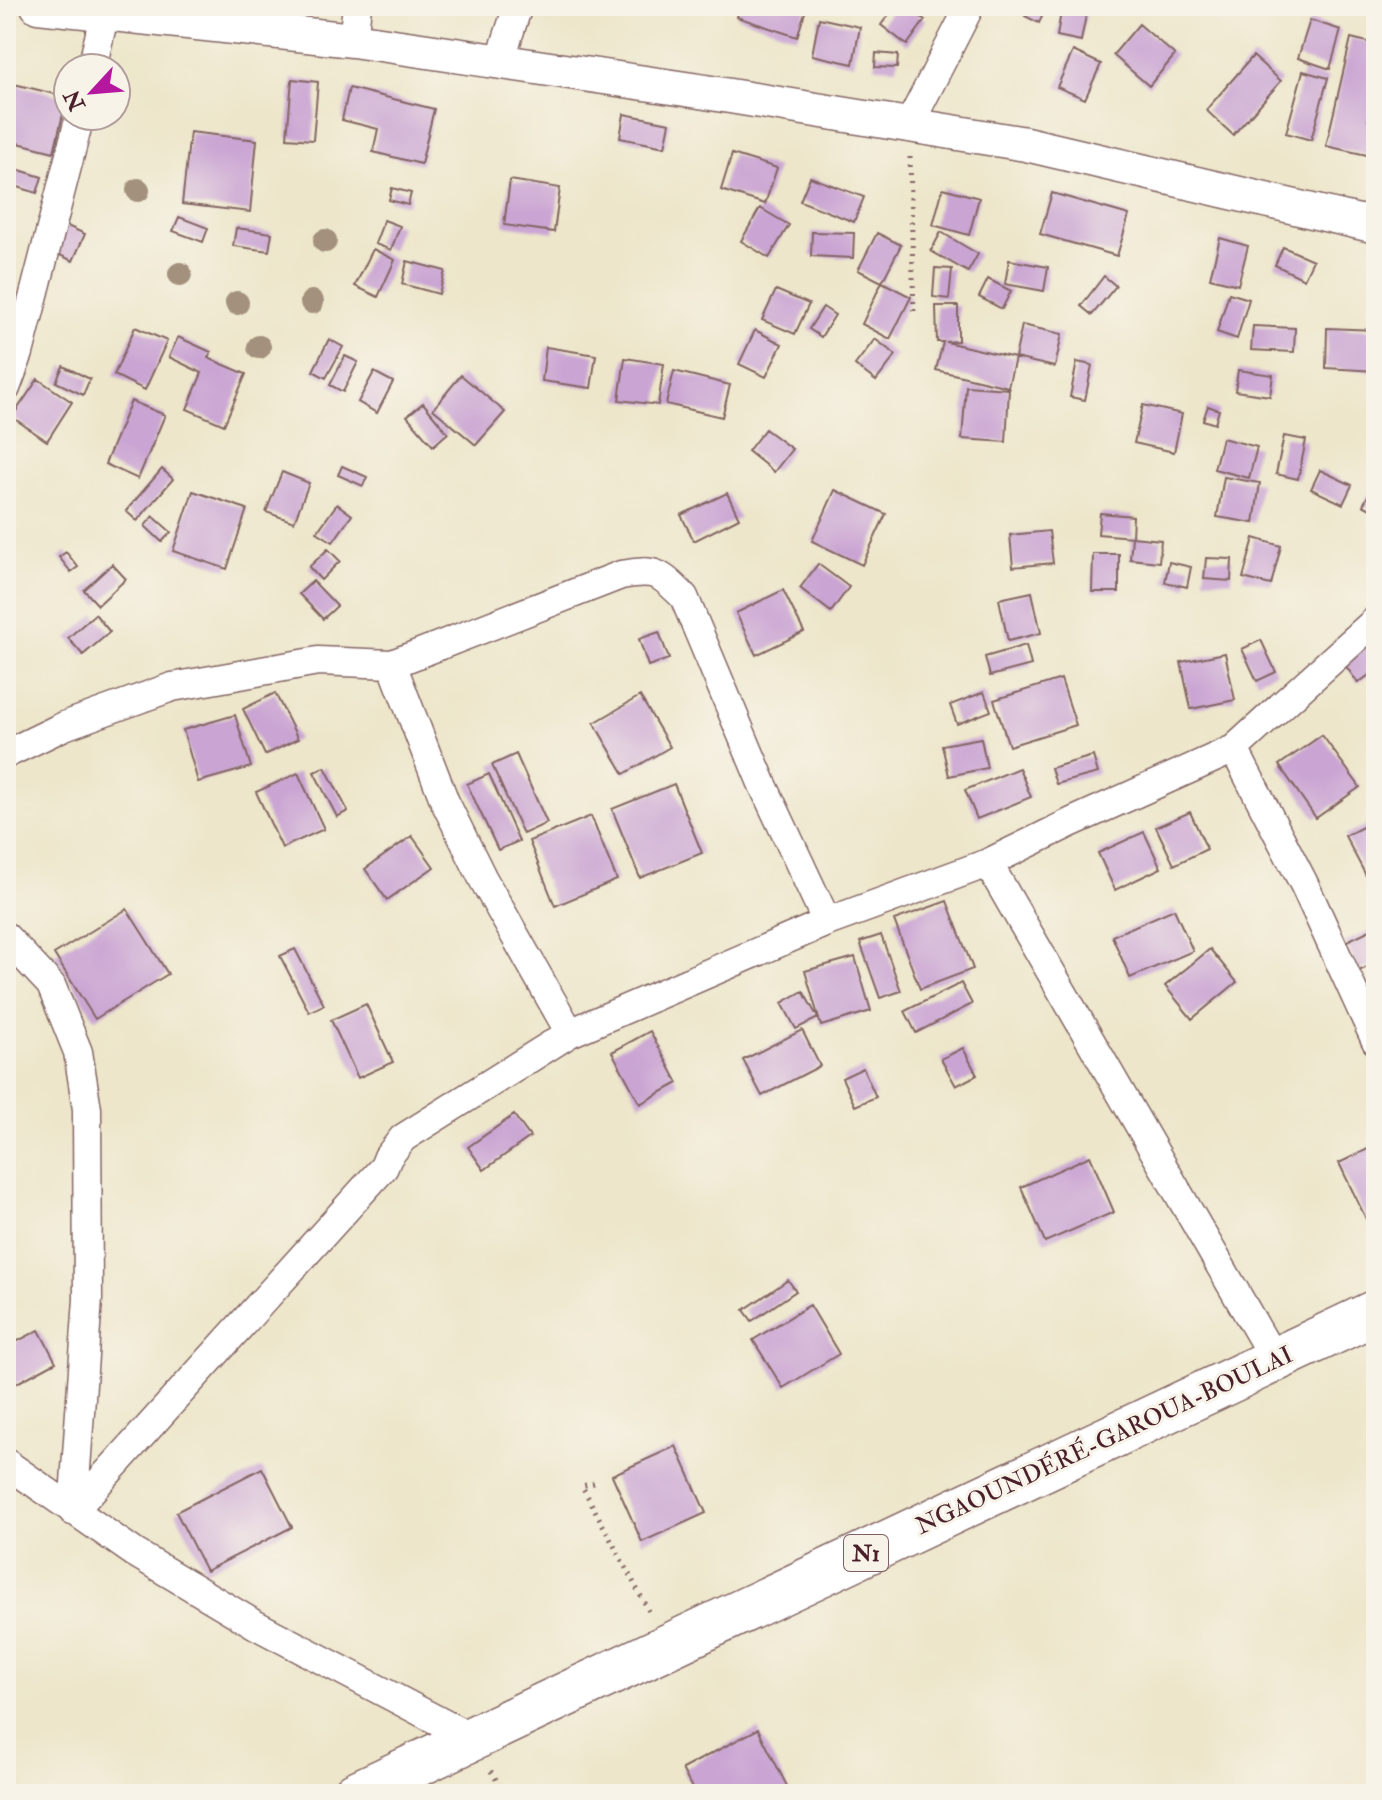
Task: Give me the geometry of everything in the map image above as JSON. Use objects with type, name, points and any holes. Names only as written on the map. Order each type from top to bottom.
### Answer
[{"type":"highway","name":"NGAOUNDÉRÉ-GAROUA-BOULAI","points":[[355,1794],[1376,1312]]},
{"type":"street","points":[[38,6],[353,40],[1026,144],[1376,226]]},
{"type":"street","points":[[353,40],[357,6]]},
{"type":"street","points":[[500,61],[518,6]]},
{"type":"street","points":[[909,125],[970,6]]},
{"type":"street","points":[[96,52],[105,12]]},
{"type":"street","points":[[6,388],[19,353],[76,132]]},
{"type":"street","points":[[6,754],[64,726],[172,687],[318,661],[392,664],[621,575],[647,571],[665,577],[684,597],[762,783],[827,922]]},
{"type":"street","points":[[73,1511],[384,1167],[403,1138],[570,1033],[827,922],[988,863],[1234,749],[1376,620]]},
{"type":"street","points":[[392,664],[445,802],[483,879],[570,1033]]},
{"type":"street","points":[[1234,749],[1304,884],[1376,1041]]},
{"type":"street","points":[[988,863],[1274,1359]]},
{"type":"street","points":[[6,937],[51,985],[78,1052],[87,1109],[88,1299],[73,1511]]},
{"type":"street","points":[[6,1463],[135,1553],[256,1625],[471,1738]]},
{"type":"path","points":[[909,125],[914,316]]},
{"type":"path","points":[[594,1483],[582,1486],[669,1647]]},
{"type":"building","points":[[740,6],[807,6],[797,37],[737,17]]},
{"type":"building","points":[[895,6],[905,6],[925,20],[907,45],[881,25]]},
{"type":"building","points":[[1029,6],[1047,6],[1039,23],[1025,16]]},
{"type":"building","points":[[1062,6],[1087,10],[1081,41],[1057,36]]},
{"type":"building","points":[[819,18],[860,27],[853,64],[812,55]]},
{"type":"building","points":[[1310,20],[1341,30],[1330,69],[1298,58]]},
{"type":"building","points":[[1139,24],[1175,55],[1149,86],[1113,55]]},
{"type":"building","points":[[1351,38],[1376,44],[1376,86],[1368,120],[1376,122],[1376,157],[1326,146]]},
{"type":"building","points":[[1073,51],[1101,64],[1085,99],[1057,87]]},
{"type":"building","points":[[876,53],[898,55],[897,68],[875,67]]},
{"type":"building","points":[[1253,56],[1281,81],[1233,135],[1206,110]]},
{"type":"building","points":[[1303,71],[1328,78],[1311,140],[1286,133]]},
{"type":"building","points":[[292,79],[318,82],[313,140],[287,138]]},
{"type":"building","points":[[6,82],[52,93],[52,132],[59,132],[54,152],[6,140]]},
{"type":"building","points":[[349,88],[434,109],[421,164],[373,152],[378,129],[342,120]]},
{"type":"building","points":[[624,114],[670,123],[665,147],[620,138]]},
{"type":"building","points":[[190,132],[257,140],[250,212],[182,204]]},
{"type":"building","points":[[732,154],[777,168],[765,204],[721,190]]},
{"type":"building","points":[[13,168],[42,177],[37,193],[8,184]]},
{"type":"building","points":[[810,177],[864,197],[854,222],[800,201]]},
{"type":"building","points":[[510,180],[560,188],[554,232],[504,225]]},
{"type":"building","points":[[392,188],[411,193],[408,205],[389,200]]},
{"type":"building","points":[[943,188],[979,198],[969,235],[933,225]]},
{"type":"building","points":[[1052,193],[1129,215],[1117,256],[1040,234]]},
{"type":"building","points":[[760,208],[789,225],[769,258],[741,241]]},
{"type":"building","points":[[179,217],[208,228],[203,242],[173,231]]},
{"type":"building","points":[[384,220],[400,226],[391,250],[375,244]]},
{"type":"building","points":[[65,225],[85,234],[73,261],[53,252]]},
{"type":"building","points":[[236,228],[272,233],[269,251],[233,246]]},
{"type":"building","points":[[812,232],[854,233],[853,258],[811,256]]},
{"type":"building","points":[[941,232],[978,254],[968,272],[931,251]]},
{"type":"building","points":[[877,233],[901,245],[882,282],[858,270]]},
{"type":"building","points":[[1220,238],[1248,246],[1238,285],[1210,278]]},
{"type":"building","points":[[1283,247],[1313,260],[1304,279],[1275,265]]},
{"type":"building","points":[[373,249],[395,260],[378,297],[355,286]]},
{"type":"building","points":[[1009,260],[1048,267],[1044,291],[1005,284]]},
{"type":"building","points":[[407,261],[445,271],[439,294],[402,284]]},
{"type":"building","points":[[935,268],[952,269],[949,299],[933,297]]},
{"type":"building","points":[[1104,276],[1116,286],[1092,315],[1081,306]]},
{"type":"building","points":[[988,279],[1011,291],[1002,309],[979,297]]},
{"type":"building","points":[[882,282],[911,297],[890,339],[862,324]]},
{"type":"building","points":[[776,290],[809,304],[795,334],[762,320]]},
{"type":"building","points":[[1229,293],[1249,299],[1237,339],[1217,332]]},
{"type":"building","points":[[936,306],[958,306],[958,341],[946,342],[1015,358],[1008,387],[936,370],[943,342],[937,342]]},
{"type":"building","points":[[823,307],[835,315],[821,337],[809,329]]},
{"type":"building","points":[[1022,325],[1062,334],[1055,367],[1015,358]]},
{"type":"building","points":[[1253,326],[1295,328],[1294,352],[1251,350]]},
{"type":"building","points":[[135,327],[167,341],[145,390],[114,375]]},
{"type":"building","points":[[1327,328],[1376,330],[1376,371],[1326,368]]},
{"type":"building","points":[[755,330],[782,344],[766,377],[739,364]]},
{"type":"building","points":[[178,337],[211,352],[208,358],[246,374],[224,425],[187,409],[202,373],[169,357]]},
{"type":"building","points":[[329,339],[343,347],[326,378],[313,371]]},
{"type":"building","points":[[875,339],[896,355],[876,381],[855,365]]},
{"type":"building","points":[[546,347],[596,355],[591,388],[542,381]]},
{"type":"building","points":[[345,356],[358,362],[343,392],[330,385]]},
{"type":"building","points":[[625,358],[664,364],[658,405],[619,400]]},
{"type":"building","points":[[1077,362],[1092,365],[1085,400],[1070,397]]},
{"type":"building","points":[[63,366],[90,379],[83,395],[56,382]]},
{"type":"building","points":[[1238,370],[1273,375],[1270,396],[1235,391]]},
{"type":"building","points":[[674,371],[730,385],[722,417],[666,404]]},
{"type":"building","points":[[374,372],[393,382],[377,413],[358,402]]},
{"type":"building","points":[[461,375],[505,412],[476,445],[433,409]]},
{"type":"building","points":[[38,379],[72,402],[47,441],[12,417]]},
{"type":"building","points":[[966,386],[1009,389],[1006,442],[962,439]]},
{"type":"building","points":[[131,401],[165,415],[138,479],[105,464]]},
{"type":"building","points":[[423,403],[448,433],[433,446],[407,416]]},
{"type":"building","points":[[1143,405],[1182,414],[1174,452],[1134,443]]},
{"type":"building","points":[[1208,406],[1219,410],[1215,424],[1203,420]]},
{"type":"building","points":[[765,429],[792,449],[774,472],[748,451]]},
{"type":"building","points":[[1284,436],[1306,440],[1298,479],[1276,474]]},
{"type":"building","points":[[1222,438],[1257,447],[1249,478],[1214,469]]},
{"type":"building","points":[[342,466],[367,477],[363,486],[338,475]]},
{"type":"building","points":[[162,469],[173,479],[137,521],[126,511]]},
{"type":"building","points":[[1320,470],[1352,485],[1343,504],[1311,489]]},
{"type":"building","points":[[282,472],[309,483],[294,522],[266,512]]},
{"type":"building","points":[[1224,477],[1260,483],[1254,523],[1217,517]]},
{"type":"building","points":[[1376,481],[1376,512],[1363,505]]},
{"type":"building","points":[[835,490],[886,514],[862,565],[812,541]]},
{"type":"building","points":[[193,491],[247,509],[227,569],[173,551]]},
{"type":"building","points":[[727,493],[739,518],[694,541],[681,515]]},
{"type":"building","points":[[337,504],[352,515],[333,542],[317,532]]},
{"type":"building","points":[[1100,513],[1133,516],[1132,537],[1098,534]]},
{"type":"building","points":[[153,516],[171,532],[162,542],[145,526]]},
{"type":"building","points":[[1049,531],[1053,563],[1013,567],[1010,535]]},
{"type":"building","points":[[1132,537],[1161,540],[1159,562],[1130,559]]},
{"type":"building","points":[[1254,538],[1281,546],[1271,585],[1243,578]]},
{"type":"building","points":[[328,549],[340,561],[321,580],[309,567]]},
{"type":"building","points":[[66,552],[78,567],[71,572],[59,557]]},
{"type":"building","points":[[1093,554],[1119,554],[1119,592],[1092,592]]},
{"type":"building","points":[[1206,558],[1232,559],[1231,581],[1204,579]]},
{"type":"building","points":[[1169,562],[1191,567],[1187,587],[1165,582]]},
{"type":"building","points":[[112,564],[126,579],[98,605],[84,590]]},
{"type":"building","points":[[818,564],[849,587],[831,612],[800,588]]},
{"type":"building","points":[[313,581],[337,606],[323,619],[299,594]]},
{"type":"building","points":[[783,590],[804,632],[756,655],[736,613]]},
{"type":"building","points":[[1032,592],[1041,633],[1008,641],[999,599]]},
{"type":"building","points":[[95,614],[110,632],[83,655],[68,638]]},
{"type":"building","points":[[659,632],[669,659],[648,666],[639,639]]},
{"type":"building","points":[[1375,639],[1376,670],[1358,683],[1343,662]]},
{"type":"building","points":[[1261,640],[1276,672],[1257,681],[1242,649]]},
{"type":"building","points":[[1026,645],[1031,665],[990,676],[985,657]]},
{"type":"building","points":[[1225,653],[1235,700],[1191,709],[1181,662]]},
{"type":"building","points":[[1061,679],[1076,725],[1009,746],[994,700]]},
{"type":"building","points":[[984,692],[991,711],[957,724],[950,705]]},
{"type":"building","points":[[275,693],[298,739],[265,755],[243,709]]},
{"type":"building","points":[[640,696],[670,747],[624,774],[594,723]]},
{"type":"building","points":[[235,715],[251,767],[198,782],[183,730]]},
{"type":"building","points":[[1322,735],[1360,787],[1316,818],[1279,765]]},
{"type":"building","points":[[981,738],[987,768],[949,776],[942,745]]},
{"type":"building","points":[[516,754],[547,823],[523,834],[492,765]]},
{"type":"building","points":[[1093,756],[1098,773],[1056,784],[1051,768]]},
{"type":"building","points":[[325,767],[348,811],[337,817],[314,772]]},
{"type":"building","points":[[1019,768],[1031,797],[977,819],[965,790]]},
{"type":"building","points":[[298,773],[324,829],[282,848],[256,792]]},
{"type":"building","points":[[489,774],[519,841],[498,850],[467,784]]},
{"type":"building","points":[[674,784],[702,853],[640,878],[612,809]]},
{"type":"building","points":[[1190,812],[1207,849],[1174,865],[1156,827]]},
{"type":"building","points":[[591,816],[617,880],[555,906],[529,841]]},
{"type":"building","points":[[1376,820],[1376,885],[1372,887],[1345,836]]},
{"type":"building","points":[[1144,832],[1161,868],[1115,890],[1098,853]]},
{"type":"building","points":[[412,836],[434,867],[387,900],[365,869]]},
{"type":"building","points":[[947,901],[973,969],[920,989],[894,920]]},
{"type":"building","points":[[127,909],[168,974],[95,1019],[54,954]]},
{"type":"building","points":[[1174,909],[1193,951],[1130,978],[1112,936]]},
{"type":"building","points":[[1376,927],[1376,963],[1359,971],[1345,942]]},
{"type":"building","points":[[881,935],[901,991],[880,998],[860,942]]},
{"type":"building","points":[[295,949],[324,1005],[309,1012],[280,956]]},
{"type":"building","points":[[1210,949],[1237,982],[1192,1019],[1165,986]]},
{"type":"building","points":[[855,957],[871,1011],[821,1026],[805,971]]},
{"type":"building","points":[[961,983],[972,1004],[916,1033],[905,1011]]},
{"type":"building","points":[[803,991],[818,1018],[796,1029],[782,1003]]},
{"type":"building","points":[[366,1004],[393,1062],[358,1078],[331,1020]]},
{"type":"building","points":[[802,1030],[820,1066],[762,1096],[743,1060]]},
{"type":"building","points":[[650,1031],[678,1083],[640,1104],[612,1052]]},
{"type":"building","points":[[963,1048],[977,1075],[956,1086],[941,1059]]},
{"type":"building","points":[[863,1068],[876,1097],[855,1106],[842,1078]]},
{"type":"building","points":[[514,1115],[530,1137],[484,1170],[468,1147]]},
{"type":"building","points":[[1376,1145],[1376,1222],[1369,1225],[1339,1163]]},
{"type":"building","points":[[1090,1156],[1114,1212],[1045,1242],[1021,1187]]},
{"type":"building","points":[[788,1280],[796,1291],[752,1321],[744,1310]]},
{"type":"building","points":[[810,1305],[839,1354],[783,1388],[753,1340]]},
{"type":"building","points":[[39,1330],[56,1362],[6,1389],[6,1347]]},
{"type":"building","points":[[676,1446],[706,1513],[642,1542],[612,1475]]},
{"type":"building","points":[[262,1468],[292,1527],[206,1571],[176,1512]]},
{"type":"building","points":[[758,1729],[791,1794],[695,1794],[682,1769]]}]
